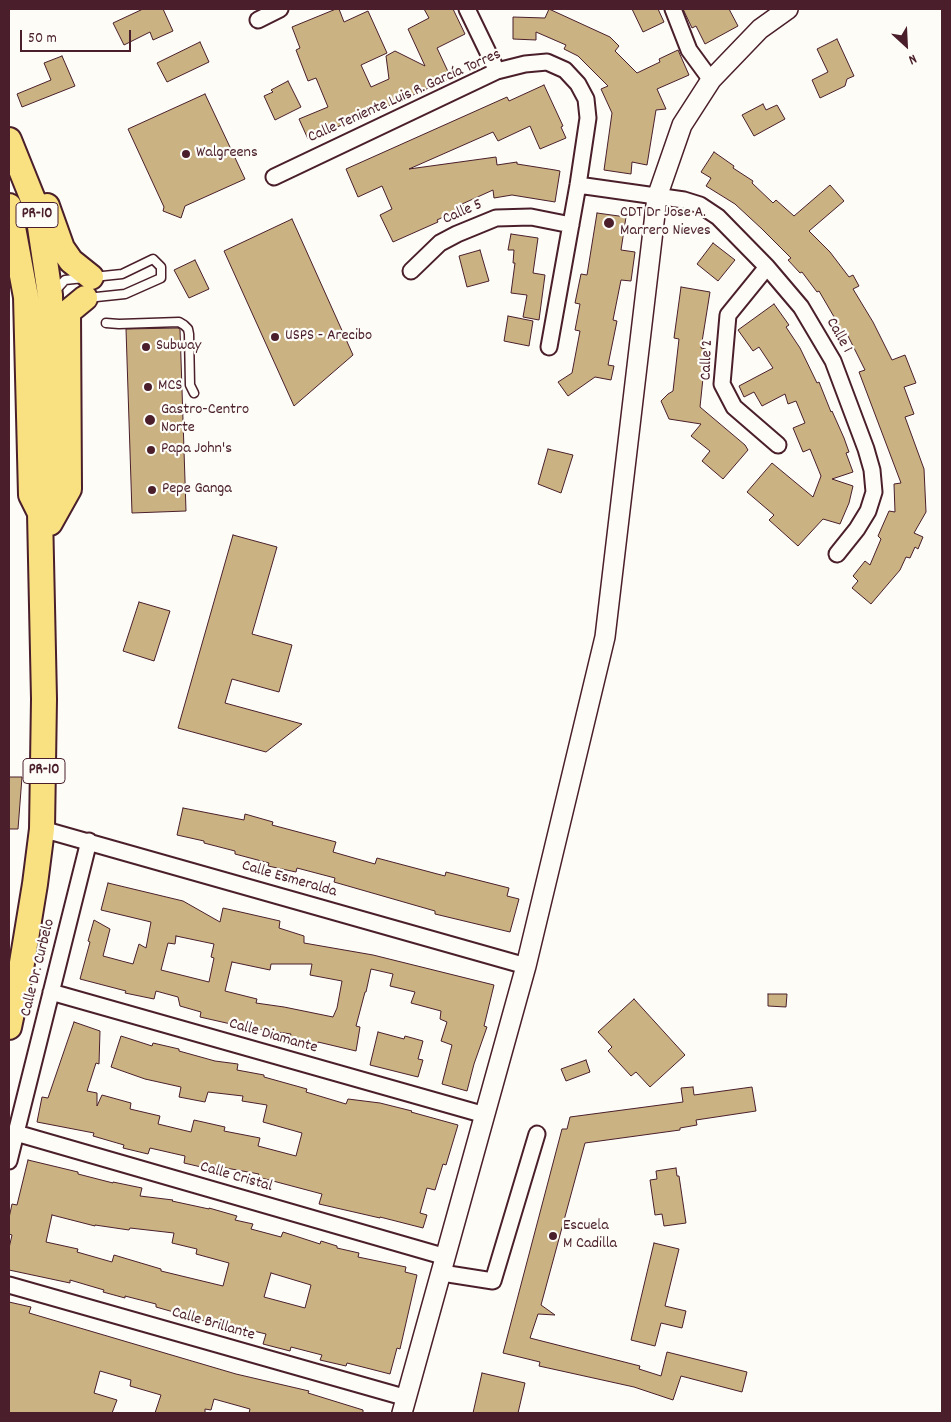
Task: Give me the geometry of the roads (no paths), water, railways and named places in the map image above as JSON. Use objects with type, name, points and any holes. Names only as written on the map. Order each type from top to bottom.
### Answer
[{"type":"main road","name":"PR-10","points":[[9,140],[39,220],[57,294],[31,495],[40,514],[41,543],[44,699],[42,829],[33,894],[9,1027]]},
{"type":"main road","points":[[25,179],[42,193],[62,248],[71,261],[57,294],[68,312],[69,489],[41,543]]},
{"type":"main road","name":"PR-10","points":[[9,206],[57,294]]},
{"type":"street","points":[[258,20],[280,9]]},
{"type":"street","points":[[467,9],[497,71]]},
{"type":"street","points":[[673,9],[689,50],[711,80]]},
{"type":"street","points":[[405,1406],[526,966],[606,637],[658,197],[682,125],[711,80],[760,29],[788,9]]},
{"type":"street","name":"Calle Teniente Luis R. García Torres","points":[[274,176],[497,71],[525,64],[547,62],[565,70],[578,84],[586,99],[588,118],[549,347]]},
{"type":"street","name":"Calle 1","points":[[578,185],[684,200],[700,205],[718,217],[767,267],[801,307],[833,361],[872,470],[874,492],[868,511],[857,529],[837,554]]},
{"type":"street","name":"Calle 5","points":[[411,271],[440,243],[496,218],[531,217],[571,225]]},
{"type":"street","name":"Calle 2","points":[[767,267],[728,315],[722,384],[734,407],[778,445]]},
{"type":"street","name":"Calle Esmeralda","points":[[42,829],[526,966]]},
{"type":"street","name":"Calle Dr. Curbelo","points":[[9,1162],[89,841]]},
{"type":"street","name":"Calle Diamante","points":[[51,992],[485,1116]]},
{"type":"street","name":"Calle Cristal","points":[[16,1133],[493,1281],[537,1134]]},
{"type":"street","name":"Calle Brillante","points":[[9,1285],[405,1406]]},
{"type":"lane","points":[[153,259],[161,267],[161,278],[125,294],[57,294],[122,274],[153,259]]},
{"type":"lane","points":[[106,323],[179,322],[184,325],[189,334],[190,385],[194,393]]},
{"type":"place","name":"Walgreens","points":[[186,154]]},
{"type":"place","name":"CDT Dr Jose A. Marrero Nieves","points":[[609,223]]},
{"type":"place","name":"USPS - Arecibo","points":[[275,337]]},
{"type":"place","name":"Subway","points":[[146,347]]},
{"type":"place","name":"MCS","points":[[148,387]]},
{"type":"place","name":"Gastro-Centro Norte","points":[[150,420]]},
{"type":"place","name":"Papa John's","points":[[151,450]]},
{"type":"place","name":"Pepe Ganga","points":[[152,490]]},
{"type":"place","name":"Escuela M Cadilla","points":[[553,1236]]}]
